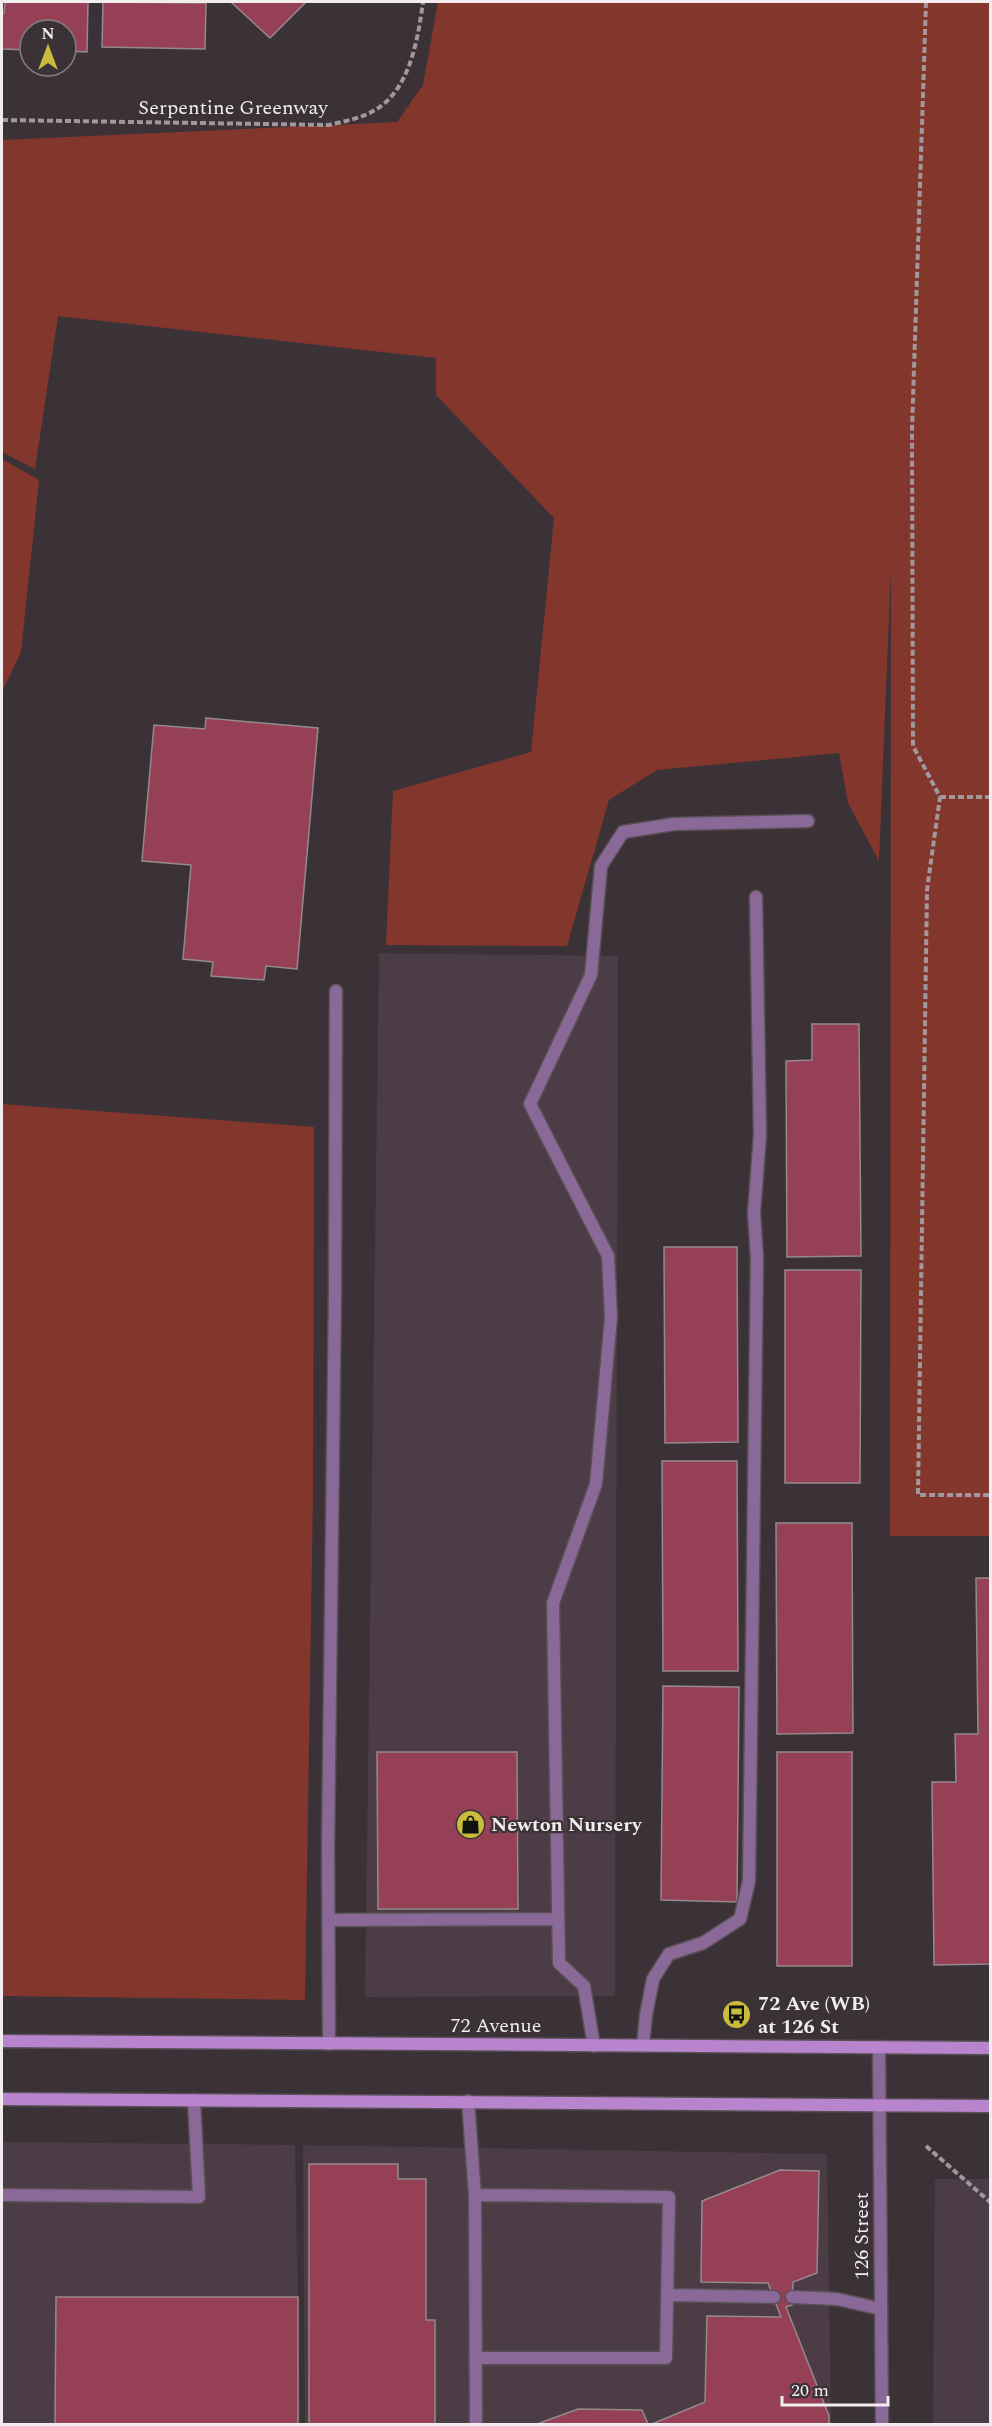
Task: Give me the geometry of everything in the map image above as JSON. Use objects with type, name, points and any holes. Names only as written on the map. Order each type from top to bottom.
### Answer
[{"type":"main road","name":"72 Avenue","points":[[2,2041],[990,2048]]},
{"type":"main road","points":[[2,2099],[990,2106]]},
{"type":"street","points":[[594,2046],[584,1986],[559,1963],[553,1603],[596,1484],[611,1317],[608,1256],[530,1104],[591,975],[601,866],[623,832],[674,824],[807,821]]},
{"type":"street","points":[[643,2045],[653,1980],[669,1954],[703,1943],[740,1919],[749,1881],[757,1258],[754,1213],[760,1135],[756,897]]},
{"type":"street","points":[[329,2044],[328,1920],[336,991]]},
{"type":"street","points":[[328,1920],[558,1919]]},
{"type":"street","name":"126 Street","points":[[879,2047],[882,2424]]},
{"type":"street","points":[[2,2195],[199,2197],[194,2100]]},
{"type":"street","points":[[468,2101],[475,2195],[476,2424]]},
{"type":"street","points":[[475,2195],[669,2197],[666,2358],[476,2358]]},
{"type":"street","points":[[667,2295],[774,2297]]},
{"type":"street","points":[[792,2296],[837,2299],[880,2309]]},
{"type":"path","name":"Serpentine Greenway","points":[[2,120],[329,125],[358,118],[374,111],[389,100],[404,75],[418,37],[423,2]]},
{"type":"path","points":[[926,2],[912,430],[913,746],[940,797],[927,890],[918,1495],[990,1496]]},
{"type":"path","points":[[940,797],[990,797]]},
{"type":"path","points":[[926,2146],[990,2202]]},
{"type":"shaded area","points":[[438,2],[990,2],[990,1536],[890,1536],[891,569],[879,861],[848,803],[839,753],[657,770],[609,800],[567,946],[386,945],[393,791],[531,752],[554,518],[436,395],[436,358],[58,316],[35,469],[2,452],[2,140],[397,122],[423,85]]},
{"type":"shaded area","points":[[2,459],[39,480],[21,652],[2,692]]},
{"type":"shaded area","points":[[379,953],[618,956],[615,1996],[365,1997]]},
{"type":"shaded area","points":[[2,1104],[314,1127],[313,1491],[305,2000],[2,1996]]},
{"type":"shaded area","points":[[2,2142],[295,2145],[300,2424],[2,2424]]},
{"type":"shaded area","points":[[303,2145],[827,2154],[831,2424],[305,2424]]},
{"type":"shaded area","points":[[935,2179],[990,2179],[990,2424],[933,2424]]},
{"type":"building","points":[[5,2],[88,2],[87,52],[78,52],[78,18],[18,18],[18,50],[2,49],[2,13],[4,13]]},
{"type":"building","points":[[103,2],[206,3],[205,49],[102,47]]},
{"type":"building","points":[[231,2],[306,2],[270,38]]},
{"type":"building","points":[[206,718],[318,728],[297,969],[266,966],[264,980],[211,976],[213,962],[183,959],[191,865],[142,861],[154,725],[205,729]]},
{"type":"building","points":[[812,1024],[859,1024],[861,1256],[787,1257],[786,1061],[812,1060]]},
{"type":"building","points":[[664,1247],[737,1247],[738,1442],[665,1443]]},
{"type":"building","points":[[785,1270],[861,1270],[860,1483],[785,1483]]},
{"type":"building","points":[[662,1461],[737,1461],[738,1671],[663,1671]]},
{"type":"building","points":[[776,1523],[852,1523],[853,1733],[777,1734]]},
{"type":"building","points":[[976,1578],[990,1578],[990,1964],[934,1965],[932,1782],[956,1782],[955,1734],[978,1734]]},
{"type":"building","points":[[663,1686],[739,1687],[737,1902],[661,1900]]},
{"type":"building","points":[[377,1752],[517,1752],[518,1909],[378,1909]]},
{"type":"building","points":[[777,1752],[852,1752],[852,1966],[777,1966]]},
{"type":"building","points":[[309,2164],[398,2164],[398,2179],[426,2179],[426,2320],[435,2320],[435,2424],[309,2424]]},
{"type":"building","points":[[780,2170],[819,2171],[817,2273],[793,2282],[792,2305],[786,2307],[829,2416],[829,2424],[652,2424],[705,2402],[707,2316],[781,2317],[768,2283],[701,2282],[702,2201]]},
{"type":"building","points":[[56,2297],[298,2297],[298,2424],[55,2424]]},
{"type":"building","points":[[578,2409],[642,2410],[648,2424],[537,2424]]},
{"type":"place","name":"Newton Nursery","points":[[470,1824]]},
{"type":"place","name":"72 Ave (WB) at 126 St","points":[[737,2015]]}]
